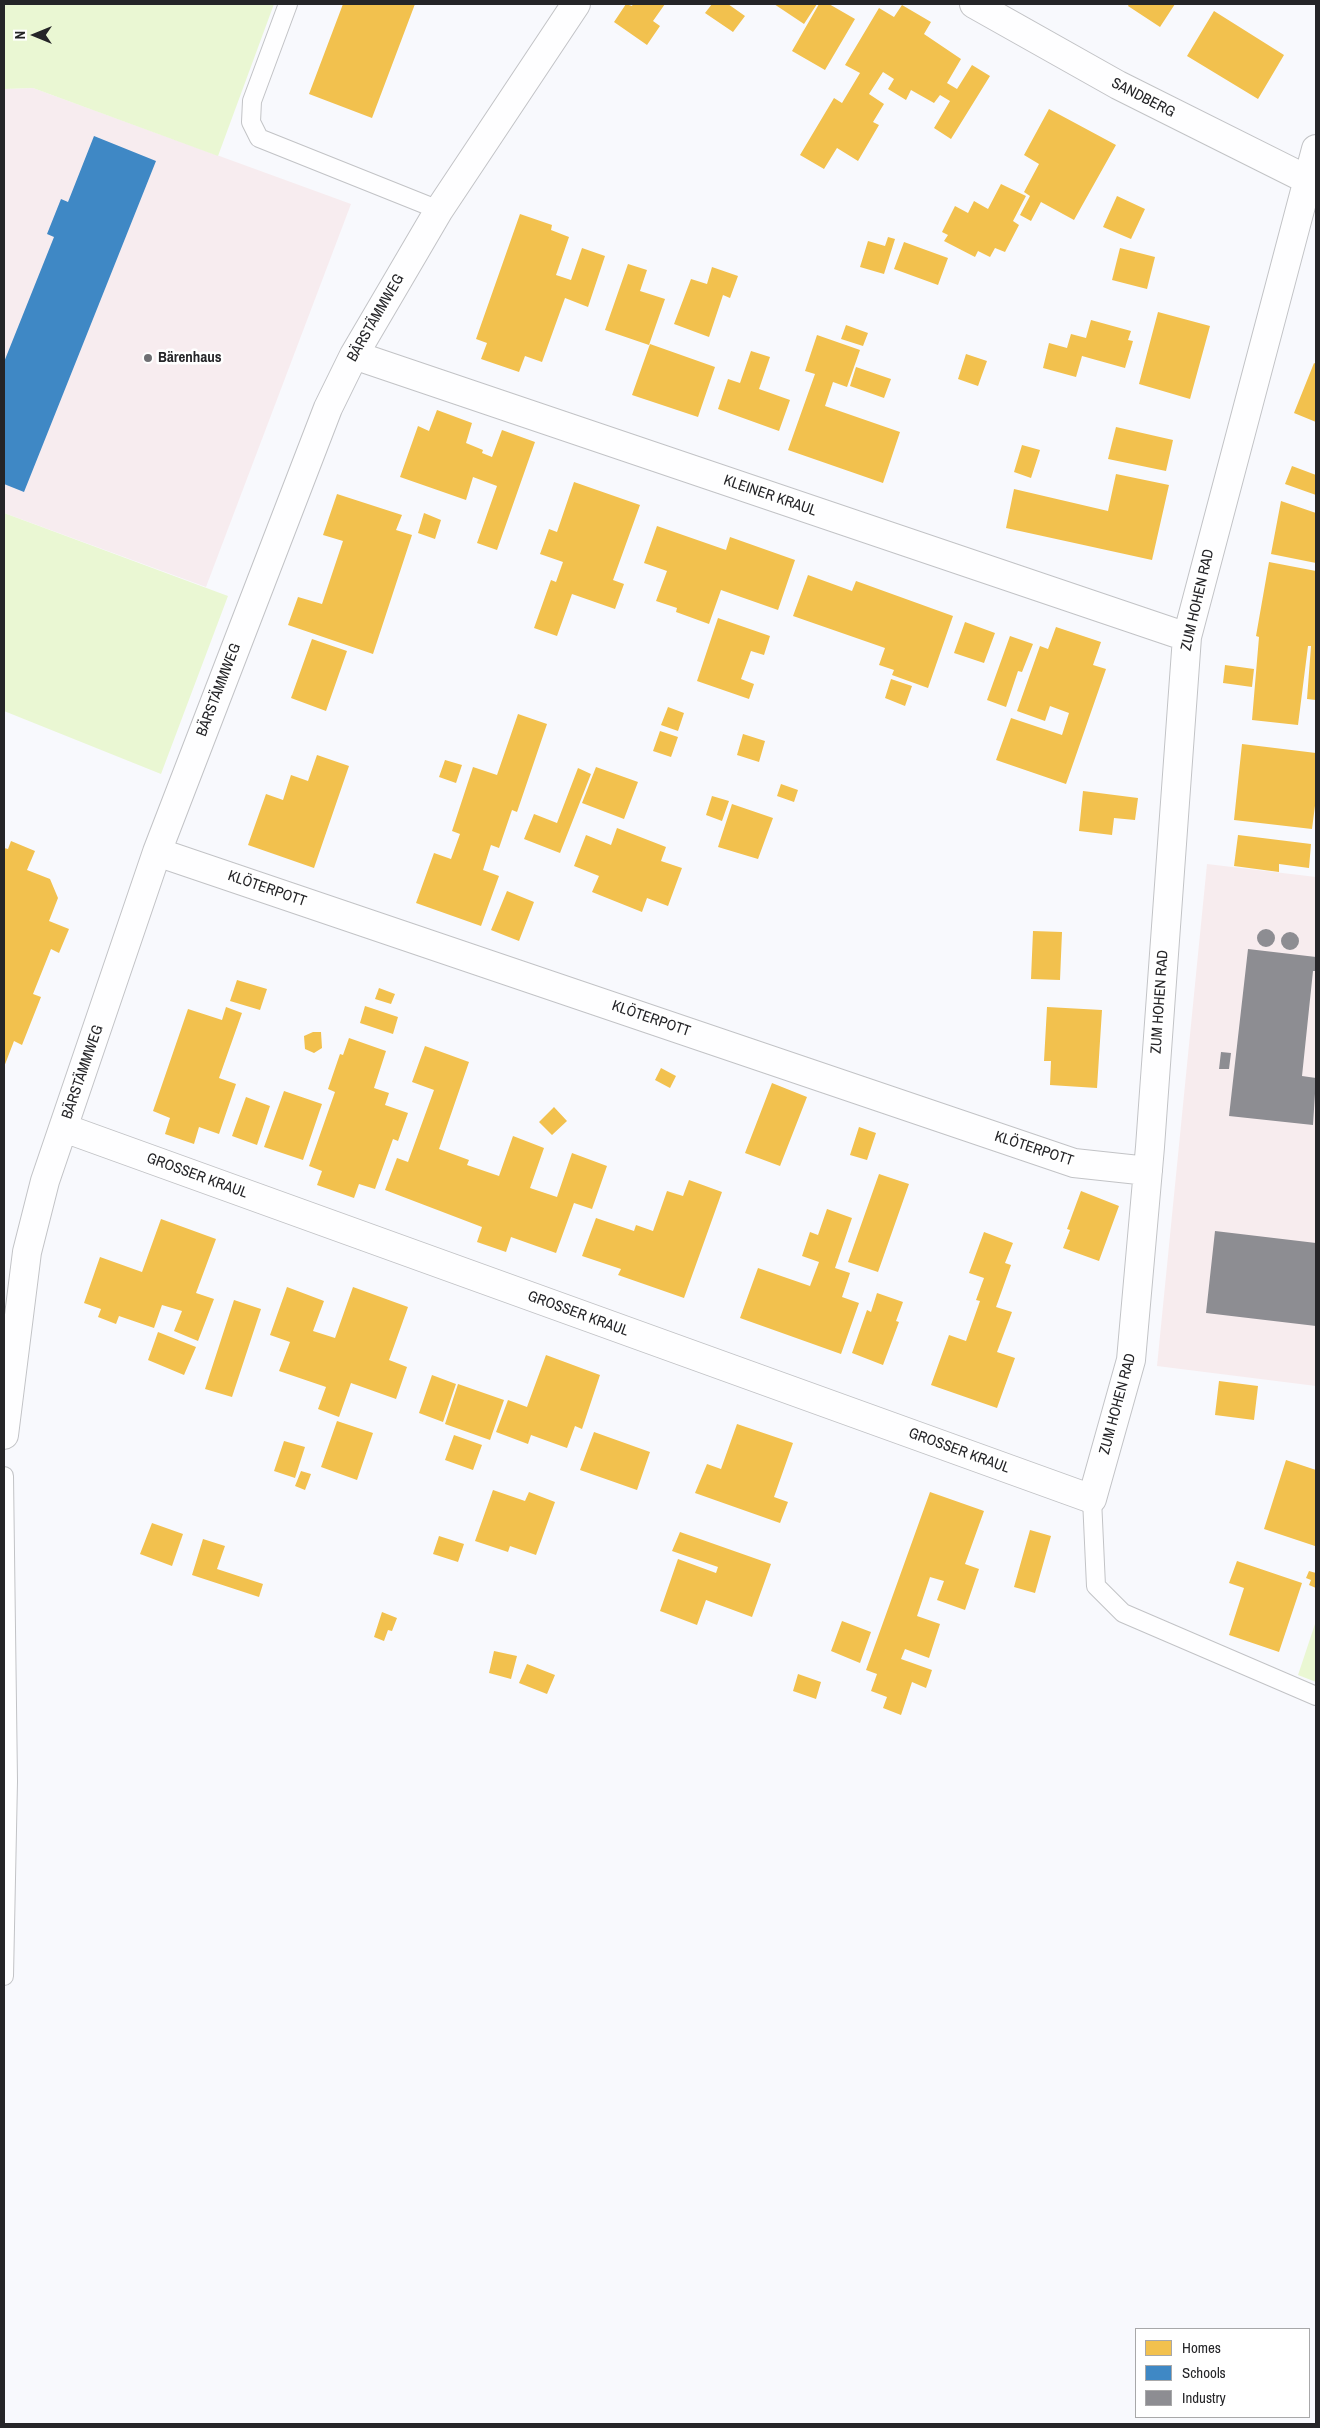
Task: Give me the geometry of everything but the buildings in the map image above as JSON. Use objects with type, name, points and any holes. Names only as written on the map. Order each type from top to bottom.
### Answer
[{"type":"street","name":"BÄRSTÄMMWEG","points":[[4,1434],[27,1252],[45,1181],[157,852],[328,408],[354,355],[439,210],[576,4]]},
{"type":"street","name":"SANDBERG","points":[[974,4],[1118,86],[1312,182]]},
{"type":"street","name":"ZUM HOHEN RAD","points":[[1092,1499],[1131,1360],[1148,1171],[1187,637],[1312,182],[1316,149]]},
{"type":"street","name":"KLEINER KRAUL","points":[[354,355],[1187,637]]},
{"type":"street","name":"KLÖTERPOTT","points":[[157,852],[1074,1163],[1148,1171]]},
{"type":"street","name":"GROSSER KRAUL","points":[[64,1128],[1092,1499]]},
{"type":"lane","points":[[288,4],[252,101],[251,122],[259,138],[439,210]]},
{"type":"lane","points":[[4,1476],[8,1781],[4,1976]]},
{"type":"lane","name":"ZUM HOHEN RAD","points":[[1092,1499],[1096,1586],[1123,1613],[1316,1696]]},
{"type":"shaded area","name":"Bärenhaus","points":[[33,88],[351,204],[206,587],[4,513],[4,89]]},
{"type":"shaded area","points":[[1207,864],[1316,877],[1316,1386],[1157,1366]]},
{"type":"green space","points":[[4,4],[274,4],[218,156],[33,88],[4,89]]},
{"type":"green space","points":[[4,513],[228,596],[161,774],[4,711]]},
{"type":"green space","points":[[1316,1621],[1316,1682],[1298,1675]]},
{"type":"place","name":"Bärenhaus","points":[[148,358]]}]
